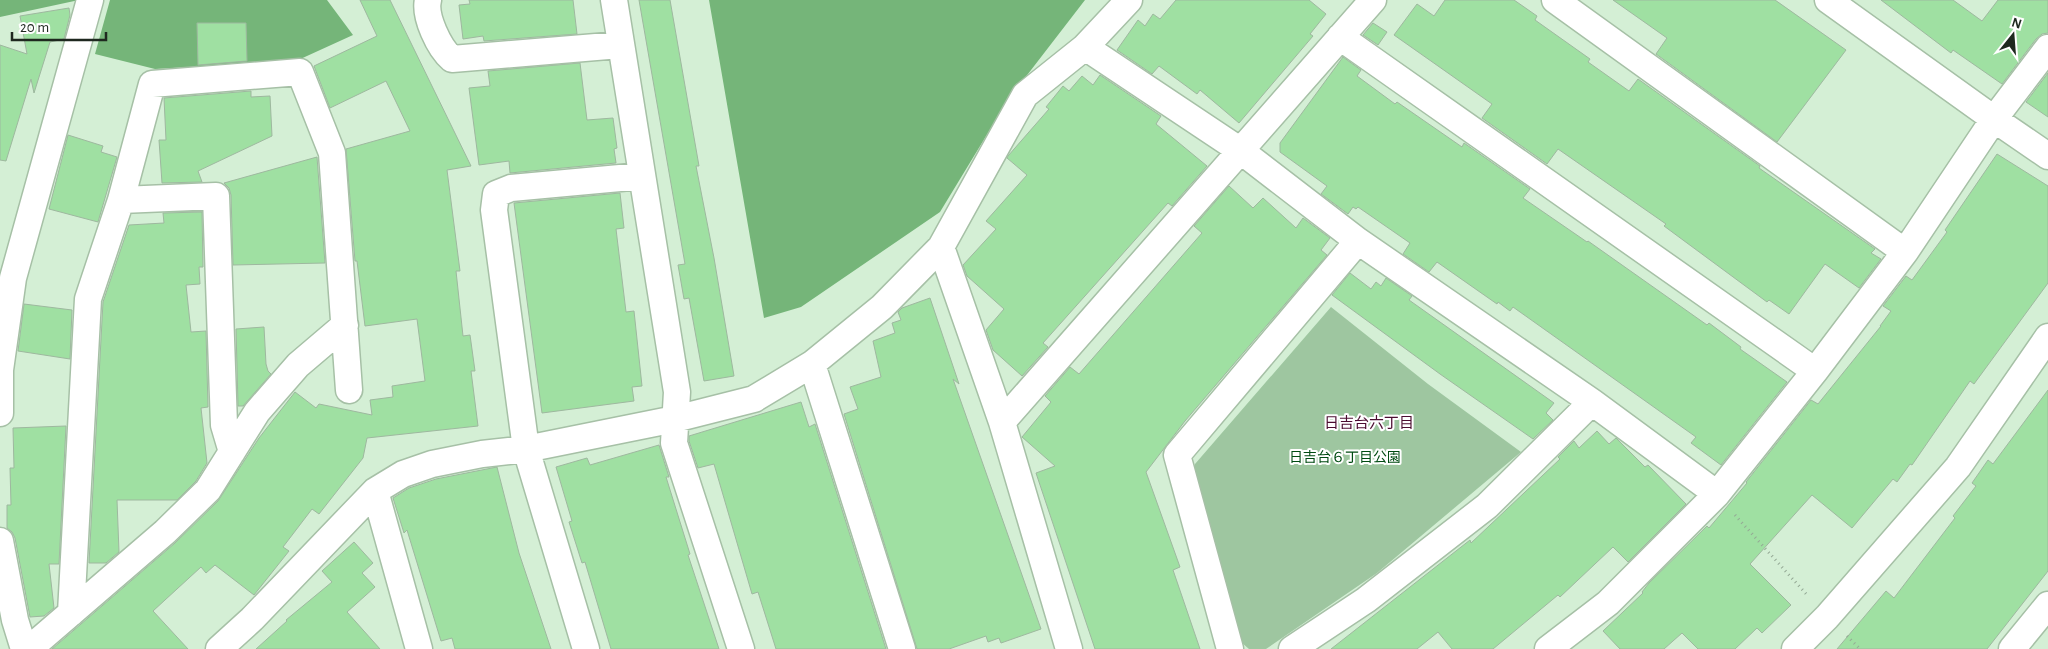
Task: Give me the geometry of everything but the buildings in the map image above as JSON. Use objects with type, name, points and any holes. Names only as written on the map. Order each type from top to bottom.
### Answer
[{"type":"street","points":[[0,412],[0,370],[6,277],[90,0]]},
{"type":"street","points":[[428,0],[426,10],[444,52],[452,59],[620,45]]},
{"type":"street","points":[[614,0],[677,392],[674,443],[741,649]]},
{"type":"street","points":[[219,649],[252,618],[375,490],[403,474],[432,464],[482,454],[526,449],[675,419],[754,399],[812,364],[882,307],[940,247],[1024,95],[1085,47],[1129,0]]},
{"type":"street","points":[[1002,422],[1373,0]]},
{"type":"street","points":[[1555,0],[1905,252]]},
{"type":"street","points":[[1828,0],[1994,120],[2048,156]]},
{"type":"street","points":[[1340,38],[1816,371]]},
{"type":"street","points":[[1085,47],[1241,151],[1358,241],[1592,402],[1716,494]]},
{"type":"street","points":[[1548,649],[1608,602],[1716,494],[1816,371],[1905,252],[1994,120],[2048,48]]},
{"type":"street","points":[[71,613],[88,299],[121,200],[152,84],[300,72],[332,153],[349,390]]},
{"type":"street","points":[[586,649],[526,449],[494,210],[496,194],[511,188],[642,176]]},
{"type":"street","points":[[121,200],[216,196],[224,425],[232,452]]},
{"type":"street","points":[[1230,649],[1177,455],[1358,241]]},
{"type":"street","points":[[940,247],[1002,422],[1069,649]]},
{"type":"street","points":[[29,649],[165,532],[208,490],[257,412],[298,365],[345,325]]},
{"type":"street","points":[[1795,649],[1827,616],[1958,467],[2048,337]]},
{"type":"street","points":[[812,364],[902,649]]},
{"type":"street","points":[[1292,649],[1366,600],[1487,506],[1592,402]]},
{"type":"street","points":[[375,490],[419,649]]},
{"type":"street","points":[[0,541],[15,620],[24,649]]},
{"type":"street","points":[[2012,649],[2048,605]]},
{"type":"path","points":[[1716,494],[1827,616],[1860,649]]},
{"type":"green space","points":[[0,0],[79,0],[0,17]]},
{"type":"green space","points":[[110,0],[327,0],[353,35],[296,61],[155,69],[95,54]]},
{"type":"green space","points":[[709,0],[1085,0],[1008,100],[940,212],[801,307],[764,318]]},
{"type":"green space","name":"日吉台６丁目公園","points":[[1331,307],[1428,384],[1521,452],[1377,573],[1266,649],[1249,649],[1241,642],[1191,479],[1195,464]]},
{"type":"district","name":"日吉台六丁目","points":[[1369,423]]}]
